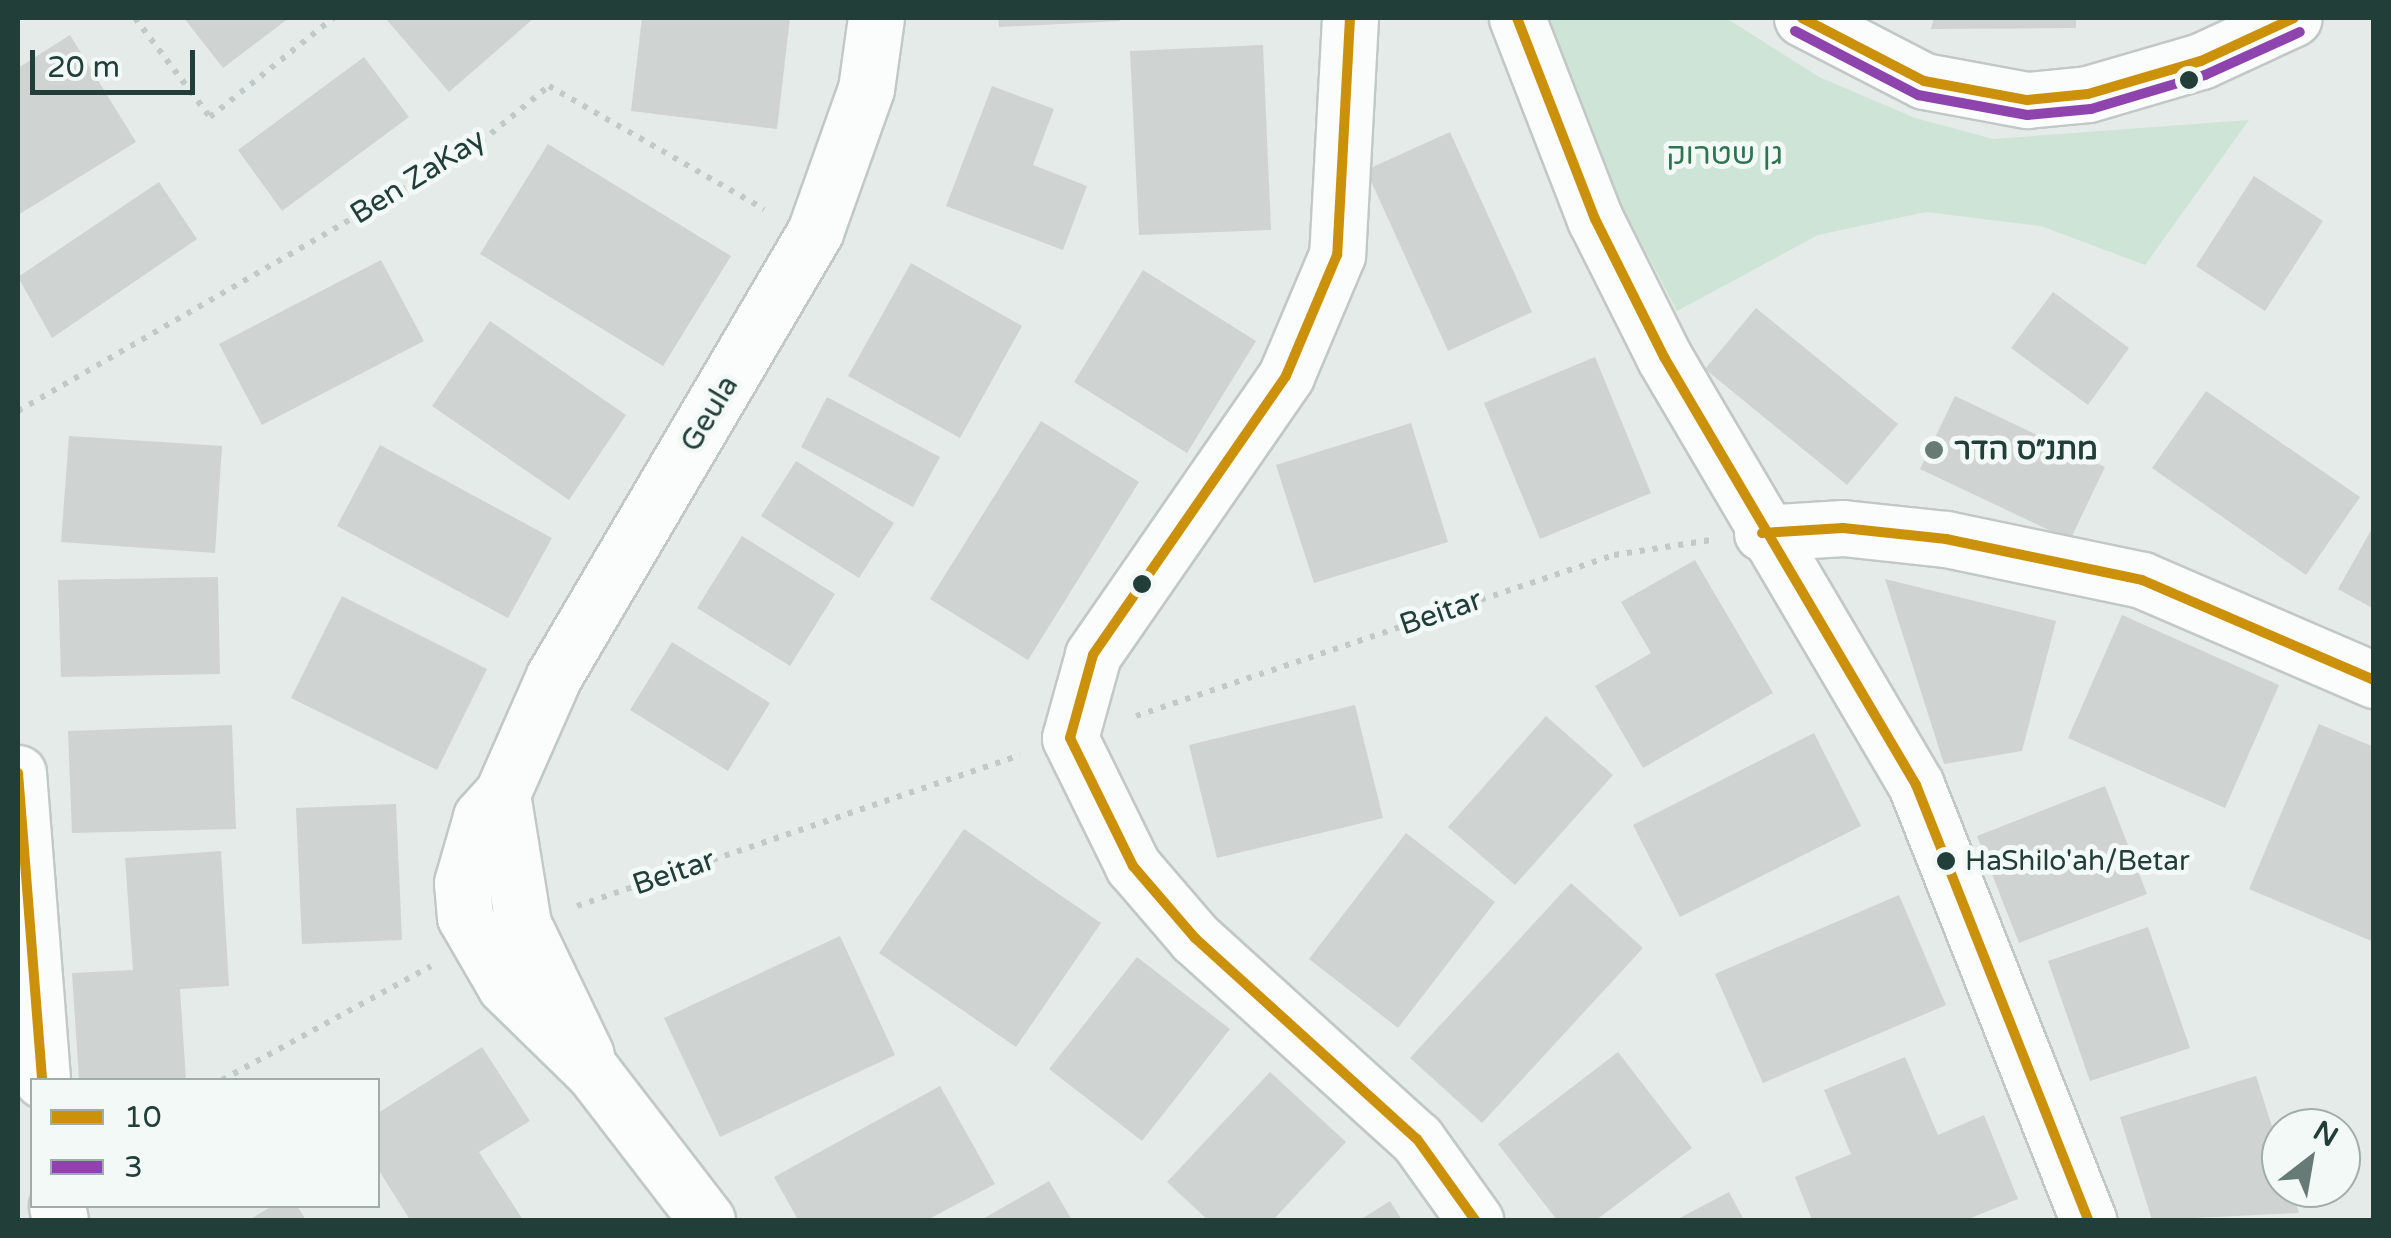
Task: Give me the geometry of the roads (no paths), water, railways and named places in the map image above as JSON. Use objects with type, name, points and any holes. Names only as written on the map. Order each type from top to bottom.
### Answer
[{"type":"street","name":"Geula","points":[[707,1220],[593,1072],[505,986],[500,933],[462,883],[481,817],[502,794],[554,676],[815,232],[866,90],[876,18]]},
{"type":"street","points":[[1350,18],[1337,255],[1286,376],[1092,655],[1070,738],[1133,866],[1195,938],[1416,1138],[1474,1220]]},
{"type":"street","points":[[1517,18],[1595,218],[1762,532],[1916,784],[2088,1220]]},
{"type":"street","points":[[1802,18],[1857,34],[1924,81],[2027,100],[2088,94],[2201,62],[2294,18]]},
{"type":"street","points":[[1762,532],[1843,528],[1946,539],[2142,580],[2374,680]]},
{"type":"street","points":[[18,773],[42,1078]]},
{"type":"place","name":"מתנ״ס הדר","points":[[1934,450]]},
{"type":"place","name":"HaShilo'ah/Betar","points":[[1946,861]]},
{"type":"park label","name":"גן שטרוק","points":[[1725,155]]}]
